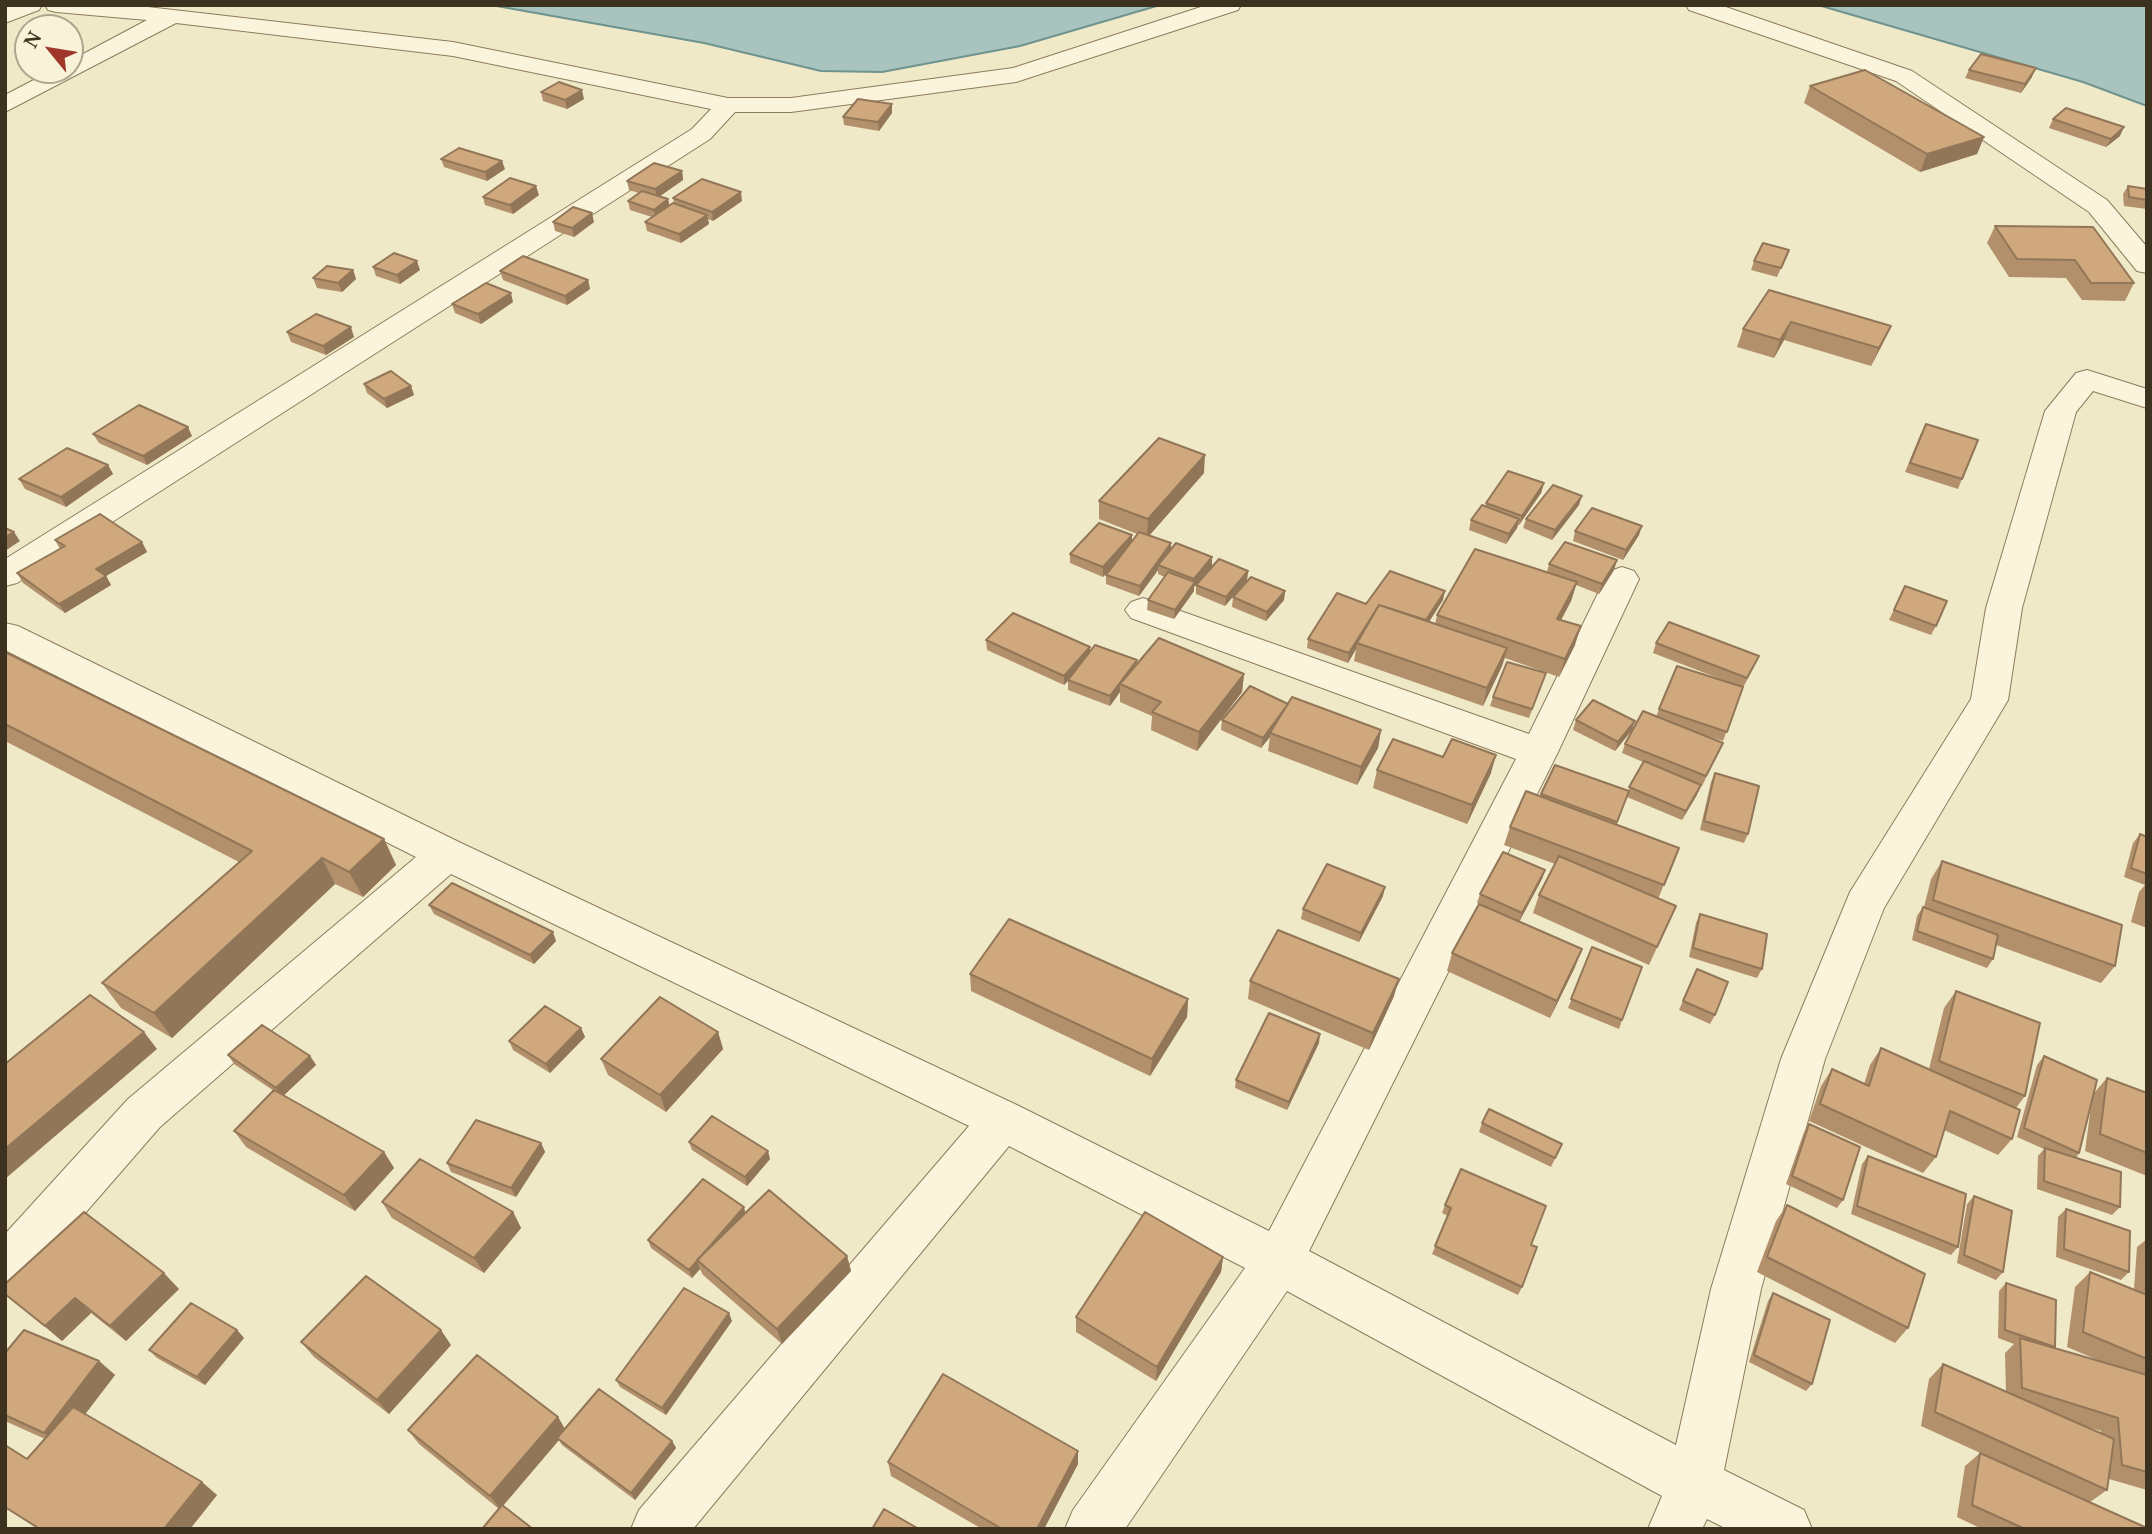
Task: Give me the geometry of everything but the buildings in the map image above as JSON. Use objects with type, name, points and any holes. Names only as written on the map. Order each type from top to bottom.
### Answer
[{"type":"street","points":[[5,16],[32,5]]},
{"type":"street","points":[[56,5],[453,49],[728,105],[791,105],[1016,75],[1230,5]]},
{"type":"street","points":[[1697,5],[1905,76],[2098,206],[2147,265]]},
{"type":"street","points":[[5,105],[172,16]]},
{"type":"street","points":[[5,575],[701,134],[728,105]]},
{"type":"street","points":[[1685,1506],[1736,1289],[1803,1059],[1865,904],[1989,700],[2004,608],[2061,411],[2087,379],[2147,399]]},
{"type":"street","points":[[1091,1529],[1279,1261],[1539,752],[1622,579]]},
{"type":"street","points":[[1143,610],[1539,752]]},
{"type":"street","points":[[5,635],[447,854],[1003,1120],[1279,1261],[1685,1506],[1785,1529]]},
{"type":"street","points":[[5,1273],[23,1249],[144,1113],[447,854]]},
{"type":"street","points":[[659,1529],[1003,1120]]},
{"type":"water","points":[[491,5],[1160,5],[1020,46],[882,72],[821,71],[704,43]]},
{"type":"water","points":[[1818,5],[2147,5],[2147,106],[2083,82]]}]
